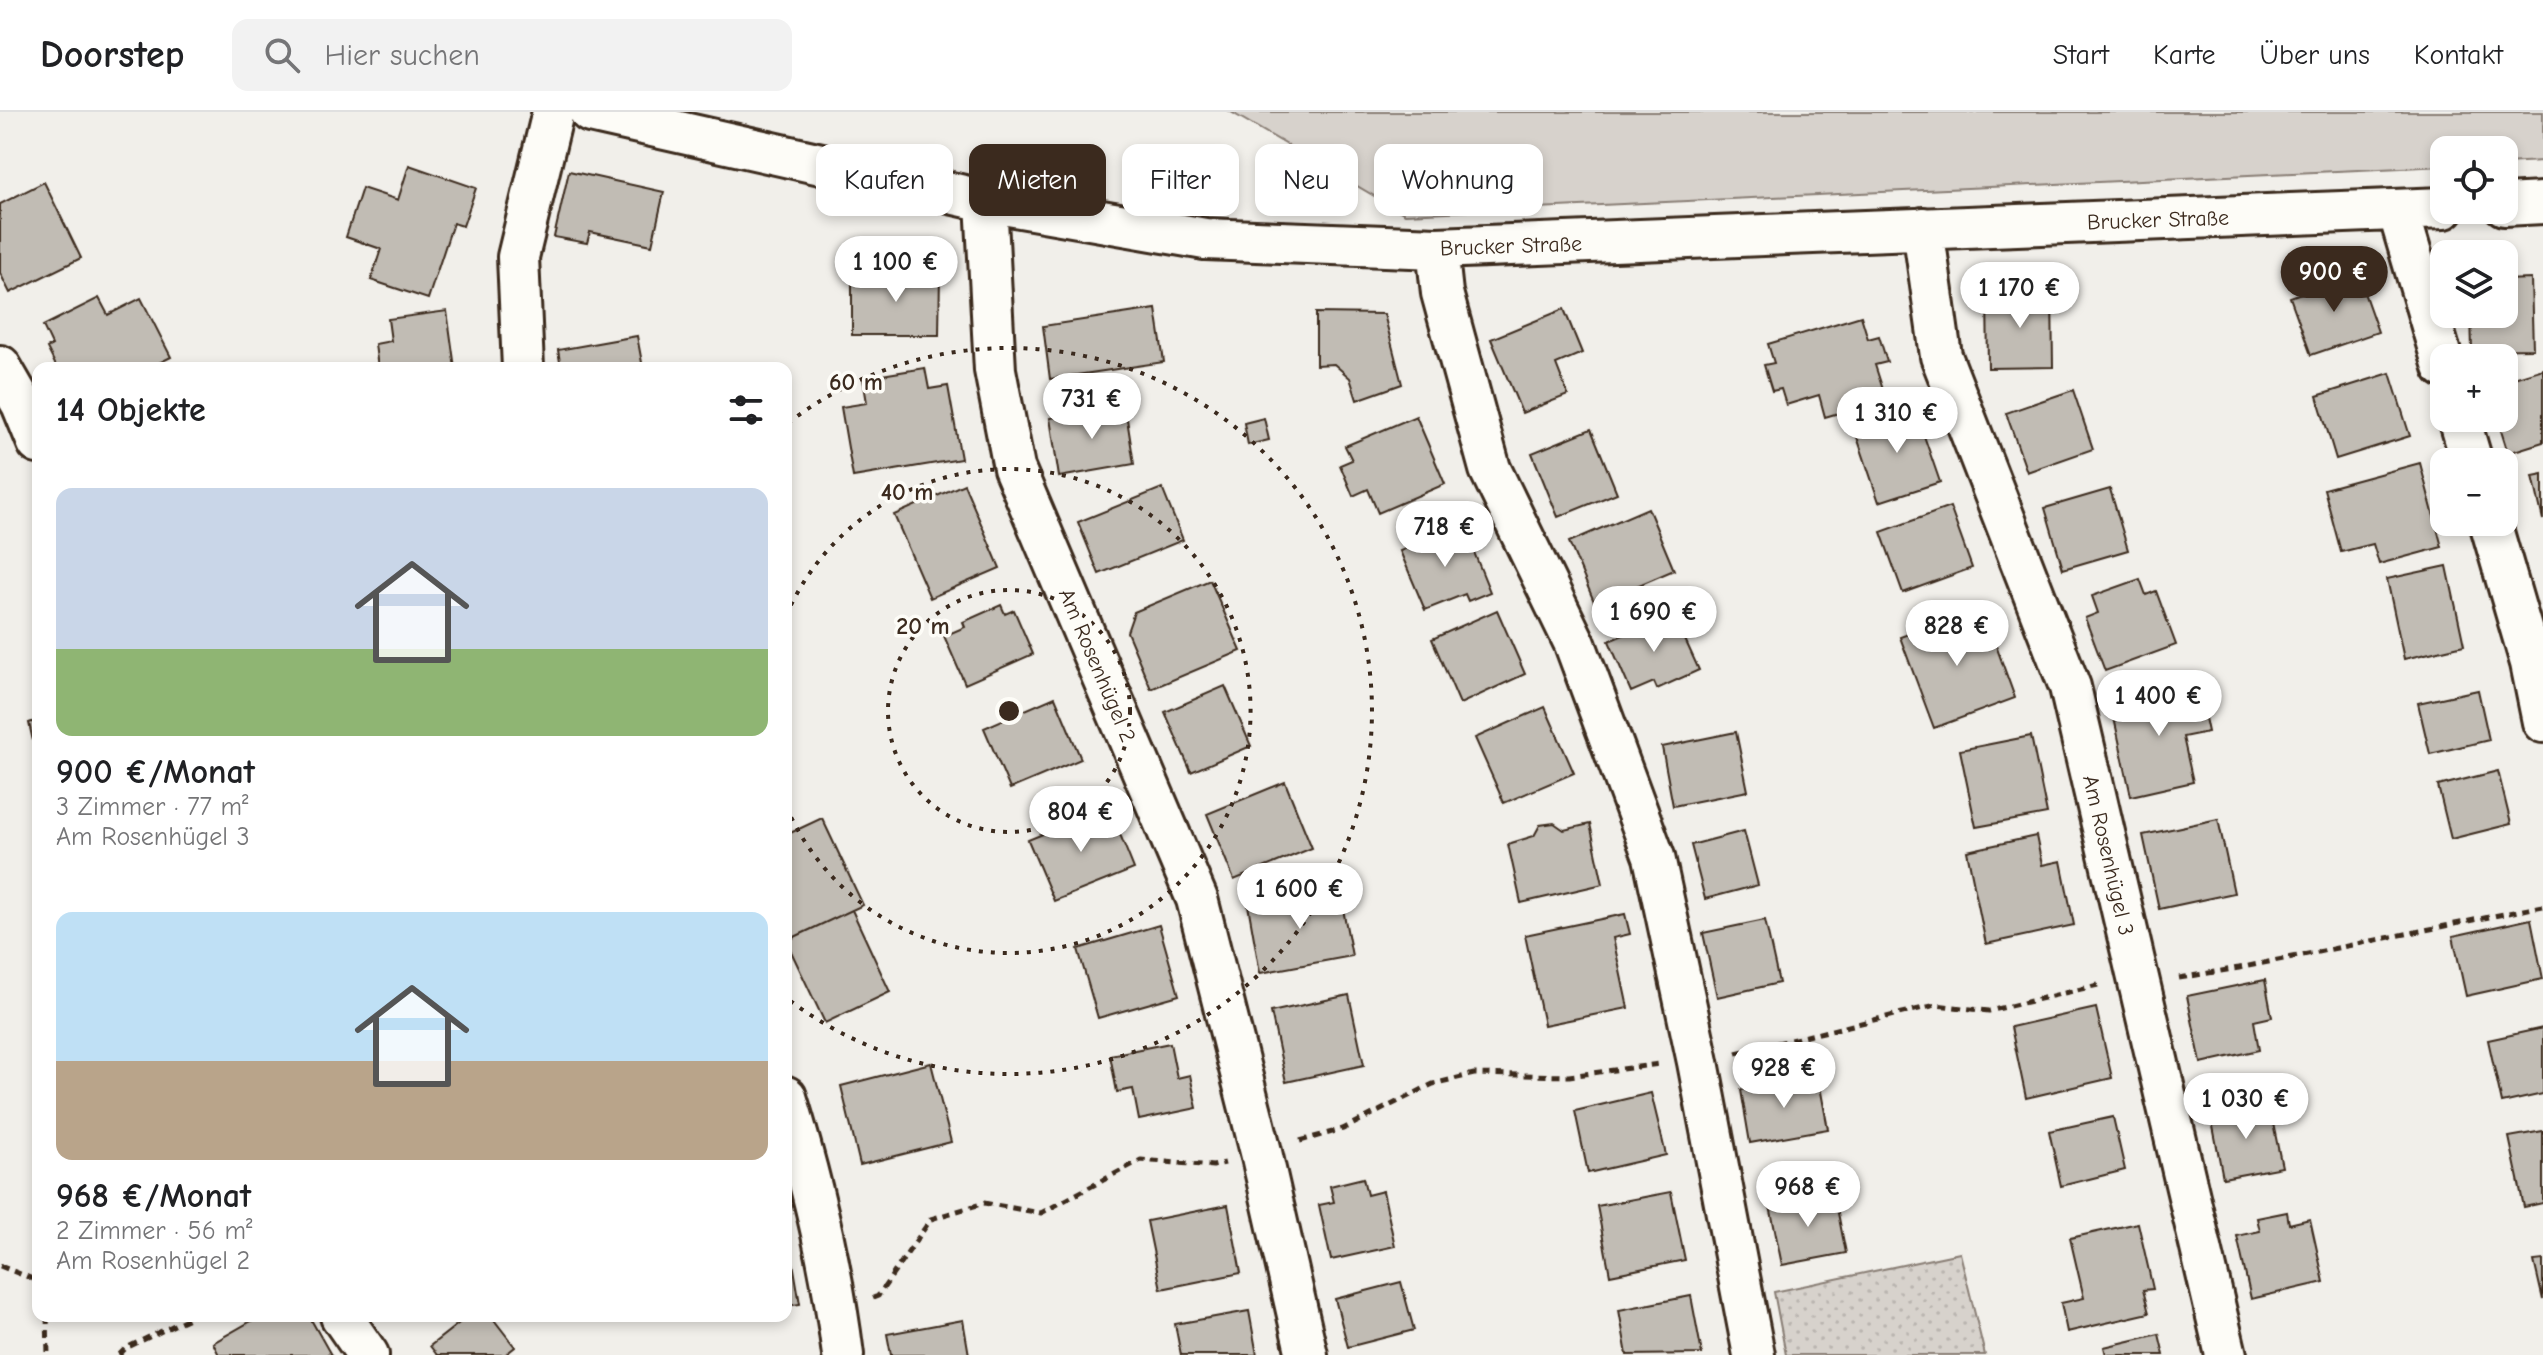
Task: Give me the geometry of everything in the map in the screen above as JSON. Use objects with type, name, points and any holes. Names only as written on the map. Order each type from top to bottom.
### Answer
[{"type":"street","points":[[523,362],[518,257],[553,112]]},
{"type":"street","name":"Brucker Straße","points":[[608,114],[969,197]]},
{"type":"street","points":[[2518,204],[2543,203]]},
{"type":"street","name":"Brucker Straße","points":[[1072,216],[1205,239],[1437,248],[2430,209]]},
{"type":"street","points":[[2398,210],[2437,344]]},
{"type":"street","name":"Am Rosenhügel 2","points":[[987,216],[995,370],[1014,468],[1197,899],[1261,1152],[1307,1355]]},
{"type":"street","name":"Am Rosenhügel 3","points":[[1923,228],[1941,356],[2070,687],[2226,1355]]},
{"type":"street","points":[[1437,248],[1442,293],[1490,469],[1575,644],[1654,857],[1698,1062],[1754,1355]]},
{"type":"street","points":[[0,366],[32,428]]},
{"type":"street","points":[[2494,536],[2531,663],[2543,722]]},
{"type":"street","points":[[792,1117],[810,1176],[843,1355]]},
{"type":"street","points":[[345,1322],[368,1355]]},
{"type":"path","points":[[0,1266],[32,1279]]},
{"type":"path","points":[[47,1322],[48,1355]]},
{"type":"path","points":[[119,1355],[126,1348],[180,1322]]},
{"type":"shaded area","points":[[1231,112],[2543,112],[2543,161],[2518,162],[2518,136],[2430,136],[2430,167],[1543,208],[1543,144],[1374,144],[1374,196],[1358,186],[1358,144],[1286,144]]},
{"type":"shaded area","points":[[1960,1253],[1985,1355],[1786,1355],[1774,1292]]},
{"type":"building","points":[[409,165],[476,188],[463,226],[453,223],[428,299],[371,280],[381,249],[346,237],[362,188],[398,200]]},
{"type":"building","points":[[569,171],[664,192],[652,245],[590,232],[587,243],[554,237]]},
{"type":"building","points":[[44,182],[81,258],[10,293],[0,273],[0,204]]},
{"type":"building","points":[[940,272],[939,335],[852,335],[852,273]]},
{"type":"building","points":[[2357,273],[2378,332],[2311,355],[2290,297]]},
{"type":"building","points":[[2518,279],[2531,279],[2533,349],[2518,349],[2518,344],[2472,344],[2471,328],[2518,328]]},
{"type":"building","points":[[2052,292],[2053,367],[1988,368],[1987,293]]},
{"type":"building","points":[[99,298],[108,315],[141,298],[171,357],[161,362],[54,362],[47,348],[52,345],[43,326]]},
{"type":"building","points":[[1156,309],[1164,362],[1050,379],[1043,326]]},
{"type":"building","points":[[1564,309],[1582,353],[1556,364],[1568,395],[1522,413],[1491,339]]},
{"type":"building","points":[[447,311],[454,362],[377,362],[375,344],[391,341],[388,319]]},
{"type":"building","points":[[1316,313],[1384,314],[1402,384],[1357,400],[1350,378],[1334,364],[1316,365]]},
{"type":"building","points":[[1861,316],[1868,339],[1879,336],[1887,362],[1875,365],[1886,399],[1825,417],[1819,395],[1786,405],[1781,389],[1772,391],[1764,365],[1774,363],[1768,344]]},
{"type":"building","points":[[637,336],[642,362],[560,362],[558,350]]},
{"type":"building","points":[[925,368],[929,389],[948,386],[961,459],[853,477],[841,407],[867,403],[863,378]]},
{"type":"building","points":[[2543,369],[2543,442],[2518,450],[2506,448],[2501,432],[2518,432],[2518,377]]},
{"type":"building","points":[[2390,373],[2410,436],[2336,459],[2317,396]]},
{"type":"building","points":[[2073,390],[2093,449],[2027,472],[2006,413]]},
{"type":"building","points":[[1125,406],[1134,464],[1059,477],[1050,418]]},
{"type":"building","points":[[1914,407],[1940,482],[1879,502],[1854,428]]},
{"type":"building","points":[[1416,416],[1445,484],[1378,513],[1368,489],[1353,496],[1340,465],[1352,460],[1345,446]]},
{"type":"building","points":[[1264,418],[1269,440],[1248,445],[1244,423]]},
{"type":"building","points":[[1591,429],[1617,493],[1558,517],[1532,453]]},
{"type":"building","points":[[2420,463],[2430,501],[2430,536],[2439,536],[2442,547],[2379,564],[2373,544],[2341,552],[2324,489]]},
{"type":"building","points":[[2543,474],[2543,520],[2533,476]]},
{"type":"building","points":[[964,484],[1000,568],[930,598],[894,515]]},
{"type":"building","points":[[1162,488],[1183,540],[1099,574],[1078,522]]},
{"type":"building","points":[[2110,489],[2128,550],[2063,569],[2045,508]]},
{"type":"building","points":[[1950,507],[1972,568],[1903,593],[1881,532]]},
{"type":"building","points":[[1648,508],[1674,570],[1595,604],[1569,542]]},
{"type":"building","points":[[1463,525],[1490,592],[1468,601],[1465,594],[1425,610],[1400,551]]},
{"type":"building","points":[[2447,566],[2464,645],[2404,659],[2387,579]]},
{"type":"building","points":[[2140,579],[2146,595],[2156,591],[2176,645],[2105,671],[2085,618],[2098,613],[2092,596]]},
{"type":"building","points":[[1210,580],[1241,651],[1151,689],[1127,632],[1134,612]]},
{"type":"building","points":[[1001,605],[1005,614],[1014,610],[1033,654],[965,684],[944,636],[965,627],[963,622]]},
{"type":"building","points":[[1497,610],[1525,674],[1460,704],[1432,639]]},
{"type":"building","points":[[1972,611],[1976,622],[1986,618],[2015,698],[1934,728],[1900,637]]},
{"type":"building","points":[[1673,613],[1699,670],[1657,689],[1654,682],[1631,692],[1609,641]]},
{"type":"building","points":[[2198,685],[2208,732],[2183,737],[2193,782],[2131,796],[2111,704]]},
{"type":"building","points":[[1225,686],[1251,746],[1191,772],[1165,712]]},
{"type":"building","points":[[2478,690],[2489,740],[2430,754],[2418,703]]},
{"type":"building","points":[[1055,697],[1081,759],[1010,789],[984,728]]},
{"type":"building","points":[[1545,707],[1574,773],[1504,803],[1475,738]]},
{"type":"building","points":[[1736,732],[1748,791],[1673,806],[1662,747]]},
{"type":"building","points":[[2031,736],[2047,814],[1976,827],[1960,750]]},
{"type":"building","points":[[2498,771],[2511,824],[2451,839],[2438,786]]},
{"type":"building","points":[[1285,782],[1312,848],[1234,880],[1207,814]]},
{"type":"building","points":[[1109,807],[1134,869],[1054,901],[1028,840]]},
{"type":"building","points":[[822,818],[863,905],[792,938],[792,832]]},
{"type":"building","points":[[2218,819],[2234,893],[2159,909],[2143,835]]},
{"type":"building","points":[[1554,823],[1564,830],[1590,824],[1603,884],[1521,903],[1508,844],[1534,836],[1540,825]]},
{"type":"building","points":[[1744,831],[1758,885],[1705,899],[1691,845]]},
{"type":"building","points":[[2036,836],[2042,865],[2061,861],[2074,925],[1986,944],[1967,851]]},
{"type":"building","points":[[1339,888],[1352,956],[1260,973],[1248,905]]},
{"type":"building","points":[[852,910],[890,992],[825,1023],[792,954],[792,938]]},
{"type":"building","points":[[1625,914],[1630,934],[1613,938],[1628,1008],[1544,1025],[1525,935]]},
{"type":"building","points":[[2531,919],[2543,979],[2466,996],[2453,936]]},
{"type":"building","points":[[1765,920],[1779,983],[1717,997],[1703,933]]},
{"type":"building","points":[[1159,925],[1179,995],[1098,1018],[1078,949]]},
{"type":"building","points":[[2265,980],[2272,1017],[2254,1021],[2259,1050],[2201,1063],[2187,996]]},
{"type":"building","points":[[1349,995],[1364,1065],[1286,1082],[1271,1012]]},
{"type":"building","points":[[2096,1008],[2112,1078],[2026,1098],[2011,1027]]},
{"type":"building","points":[[2543,1028],[2543,1094],[2502,1103],[2488,1040]]},
{"type":"building","points":[[1170,1043],[1177,1078],[1190,1075],[1197,1108],[1139,1120],[1133,1089],[1117,1092],[1110,1055]]},
{"type":"building","points":[[931,1063],[951,1142],[860,1165],[841,1086]]},
{"type":"building","points":[[1818,1076],[1828,1129],[1750,1143],[1741,1090]]},
{"type":"building","points":[[1651,1093],[1666,1155],[1588,1173],[1575,1111]]},
{"type":"building","points":[[2269,1104],[2282,1167],[2223,1178],[2211,1116]]},
{"type":"building","points":[[2113,1117],[2125,1170],[2061,1186],[2049,1131]]},
{"type":"building","points":[[2543,1131],[2543,1203],[2524,1207],[2509,1137]]},
{"type":"building","points":[[1363,1178],[1367,1195],[1383,1191],[1395,1246],[1331,1260],[1319,1205],[1334,1202],[1330,1186]]},
{"type":"building","points":[[1671,1192],[1685,1260],[1610,1275],[1597,1206]]},
{"type":"building","points":[[1834,1193],[1846,1253],[1782,1265],[1770,1206]]},
{"type":"building","points":[[1228,1205],[1241,1273],[1161,1289],[1147,1221]]},
{"type":"building","points":[[2287,1212],[2289,1224],[2310,1219],[2324,1282],[2251,1299],[2237,1236],[2260,1231],[2257,1218]]},
{"type":"building","points":[[2138,1223],[2153,1289],[2143,1290],[2149,1313],[2067,1332],[2061,1303],[2084,1298],[2070,1238]]},
{"type":"building","points":[[792,1257],[800,1304],[792,1305]]},
{"type":"building","points":[[2543,1260],[2543,1300],[2534,1261]]},
{"type":"building","points":[[1401,1282],[1414,1330],[1348,1347],[1335,1299]]},
{"type":"building","points":[[1691,1296],[1702,1354],[1627,1355],[1619,1310]]},
{"type":"building","points":[[1249,1311],[1257,1355],[1181,1355],[1175,1324]]},
{"type":"building","points":[[963,1320],[969,1355],[891,1355],[887,1334]]},
{"type":"building","points":[[250,1322],[312,1322],[331,1355],[219,1355],[213,1343]]},
{"type":"building","points":[[460,1322],[496,1322],[515,1347],[505,1355],[437,1355],[430,1346]]},
{"type":"building","points":[[2159,1334],[2164,1355],[2106,1355],[2104,1347]]}]
